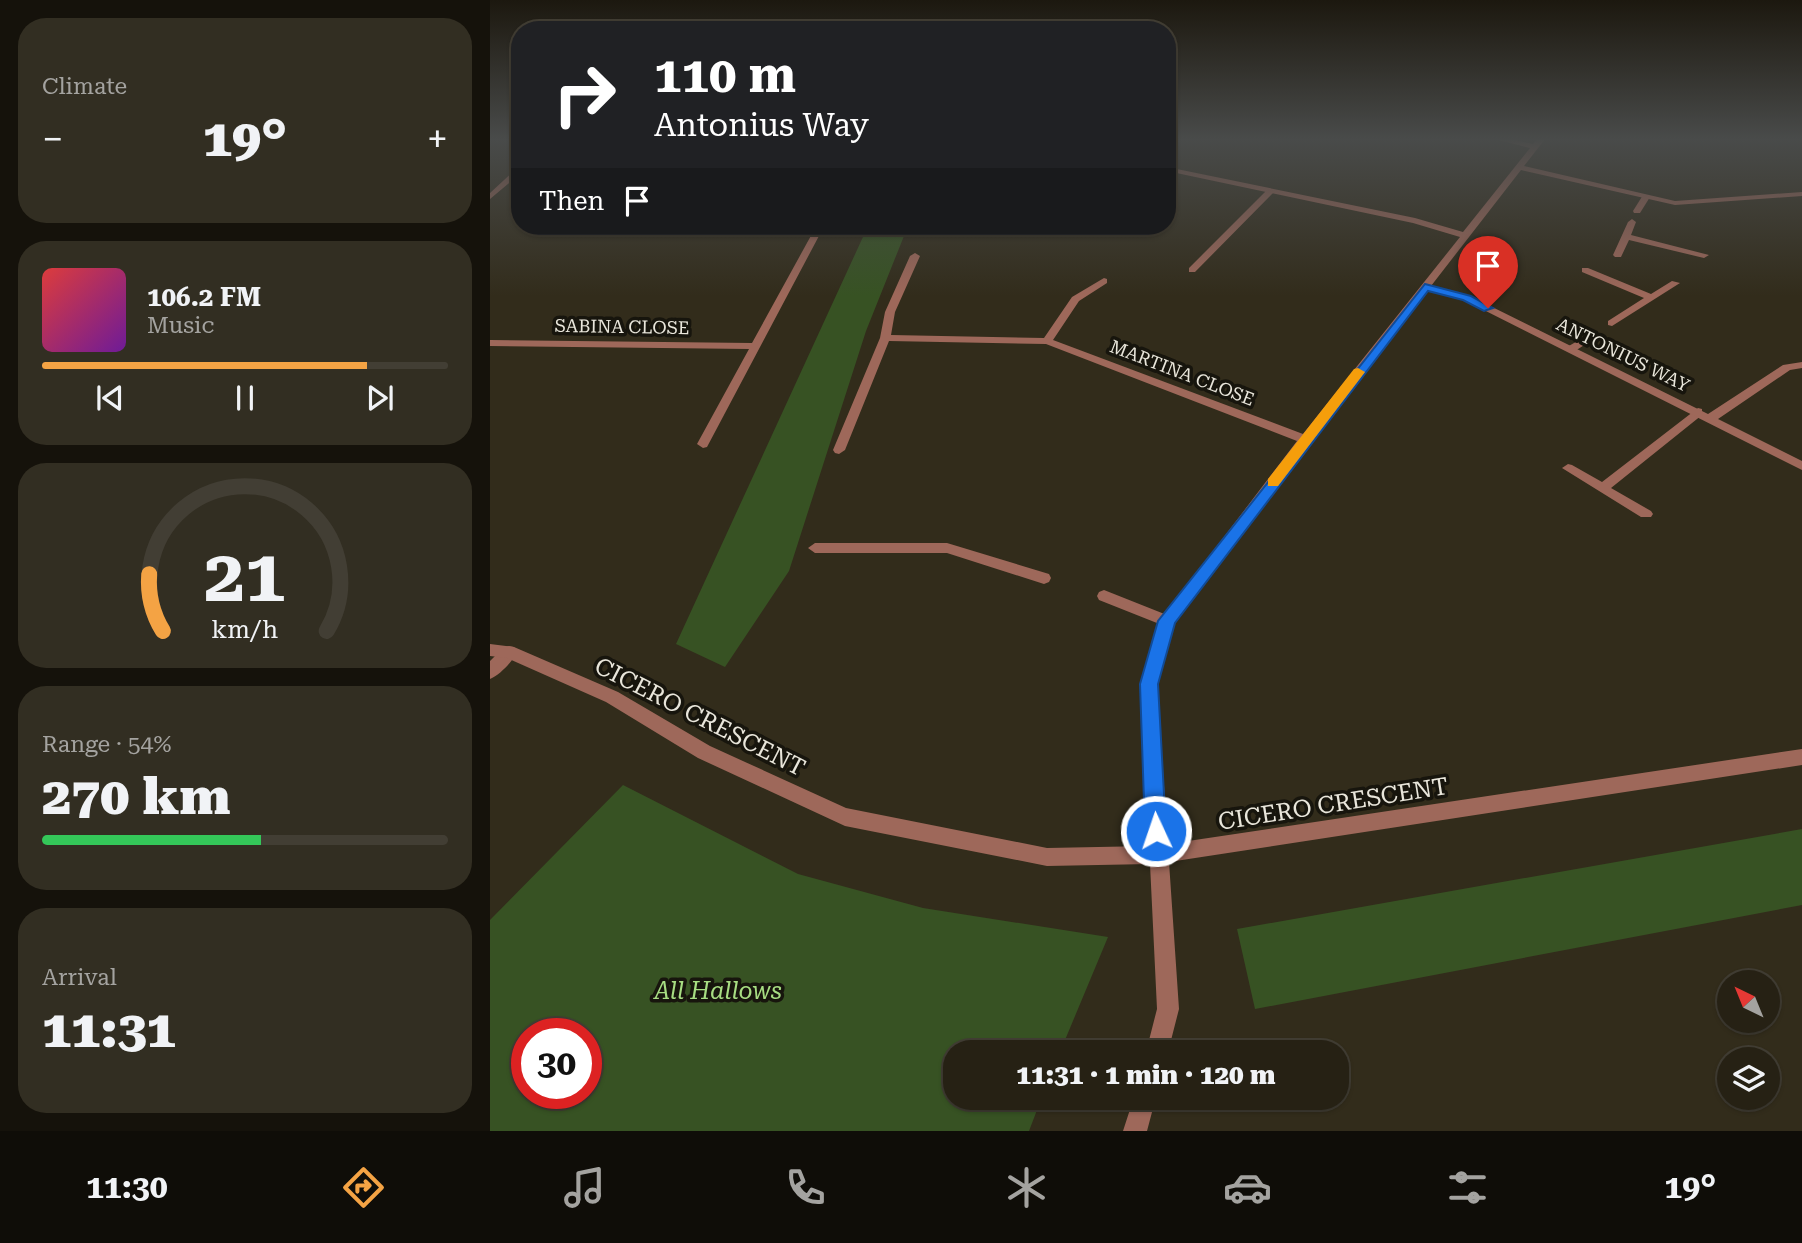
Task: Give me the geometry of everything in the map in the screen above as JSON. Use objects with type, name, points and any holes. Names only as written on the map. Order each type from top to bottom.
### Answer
[{"type":"street","points":[[1264,191],[1415,221],[1464,235]]},
{"type":"street","points":[[1160,1040],[1168,1009],[1149,684],[1167,621],[1305,439],[1500,191]]},
{"type":"street","points":[[1620,191],[1675,203],[1802,194]]},
{"type":"street","points":[[1192,270],[1269,192]]},
{"type":"street","points":[[1637,211],[1646,197]]},
{"type":"street","points":[[1618,255],[1632,222]]},
{"type":"street","points":[[703,444],[753,346],[815,235]]},
{"type":"street","points":[[1627,237],[1704,255]]},
{"type":"street","points":[[839,450],[885,338],[890,312],[915,256]]},
{"type":"street","points":[[1585,270],[1650,297]]},
{"type":"street","points":[[1047,341],[1075,299],[1104,281]]},
{"type":"street","points":[[1612,323],[1650,297],[1675,284]]},
{"type":"street","name":"ANTONIUS WAY","points":[[1425,287],[1467,298],[1711,418],[1802,466]]},
{"type":"street","name":"MARTINA CLOSE","points":[[885,338],[1047,341],[1305,439]]},
{"type":"street","points":[[1571,348],[1588,338]]},
{"type":"street","name":"SABINA CLOSE","points":[[490,343],[753,346]]},
{"type":"street","points":[[1711,418],[1787,367],[1802,365]]},
{"type":"street","points":[[1604,487],[1699,412]]},
{"type":"street","points":[[1568,468],[1646,514]]},
{"type":"street","points":[[815,548],[947,548],[1044,578]]},
{"type":"street","points":[[1104,596],[1167,621]]},
{"type":"street","name":"CICERO CRESCENT","points":[[490,650],[509,652],[612,697],[704,752],[845,817],[1047,857],[1157,855],[1802,757]]},
{"type":"street","points":[[490,672],[509,652]]},
{"type":"street","points":[[1135,1131],[1141,1110]]},
{"type":"green space","points":[[864,235],[904,235],[866,331],[789,571],[725,667],[676,644]]},
{"type":"green space","name":"All Hallows","points":[[623,785],[798,874],[923,908],[1108,937],[1065,1040],[943,1040],[943,1110],[1037,1110],[1029,1131],[490,1131],[490,920]]},
{"type":"green space","points":[[1802,829],[1802,905],[1255,1009],[1237,929]]},
{"type":"slow traffic","points":[[1273,483],[1358,372]]},
{"type":"route","points":[[1156,831],[1149,684],[1167,621],[1425,287],[1467,298],[1488,308]]}]
